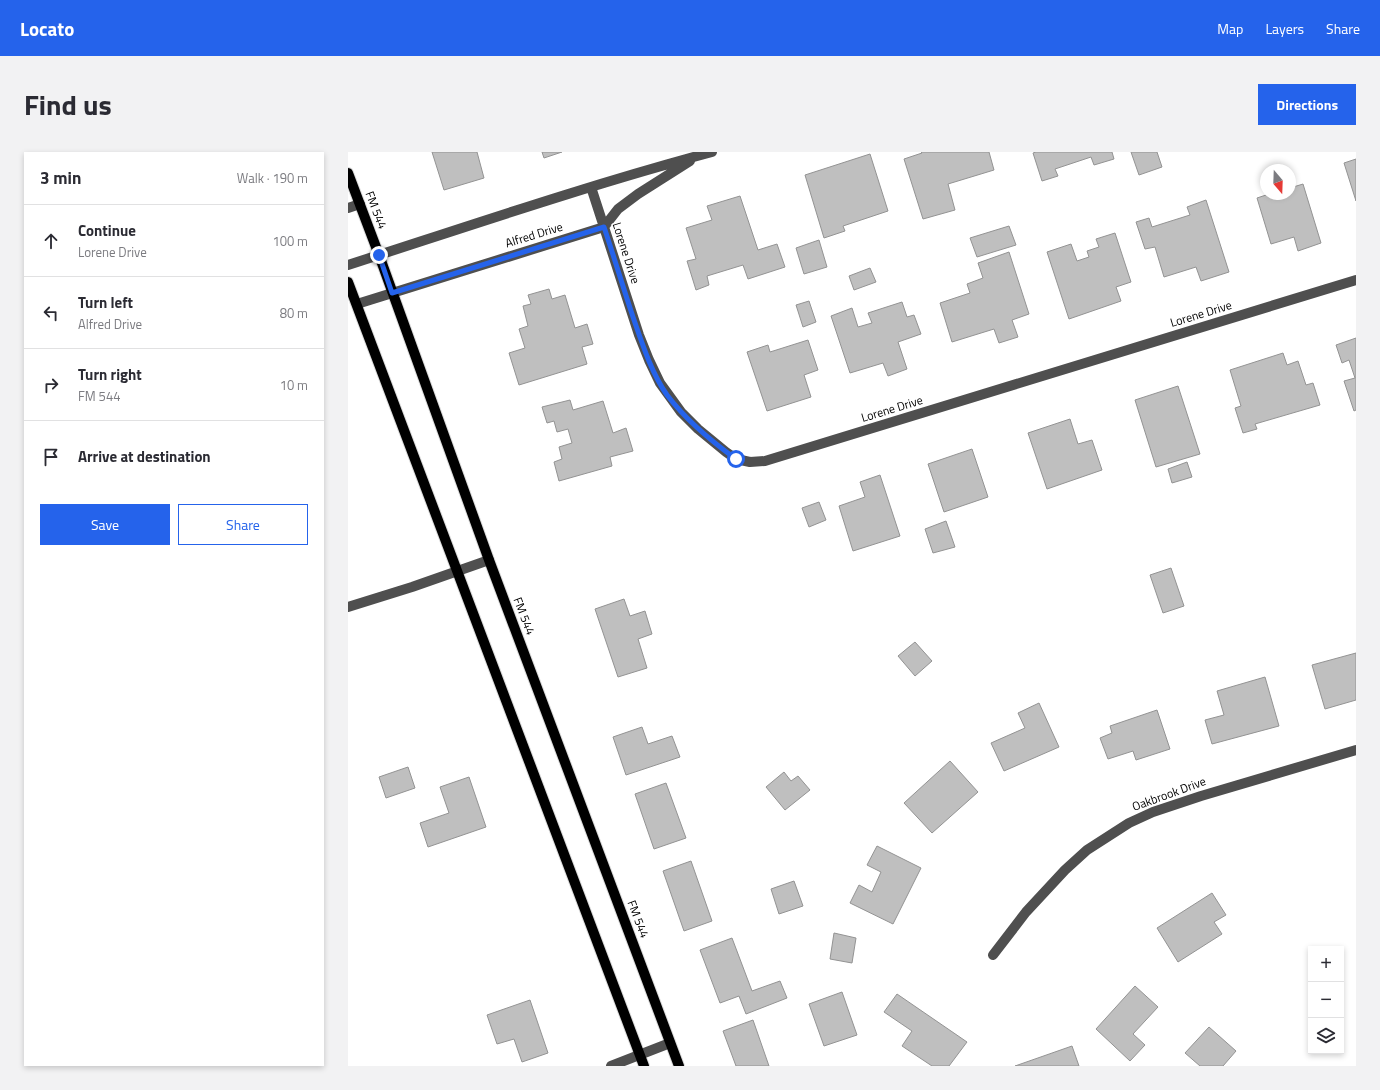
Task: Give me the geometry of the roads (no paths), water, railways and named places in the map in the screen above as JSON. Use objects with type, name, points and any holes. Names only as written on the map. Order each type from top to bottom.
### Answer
[{"type":"main road","name":"FM 544","points":[[348,173],[489,560],[679,1066]]},
{"type":"main road","points":[[348,282],[644,1066]]},
{"type":"street","points":[[348,265],[591,187],[712,152]]},
{"type":"street","points":[[604,227],[618,209],[638,194],[701,155]]},
{"type":"street","name":"Lorene Drive","points":[[591,187],[639,335],[660,383],[681,412],[698,428],[736,459],[750,462],[765,461],[1356,280]]},
{"type":"street","points":[[348,208],[360,204]]},
{"type":"street","name":"Alfred Drive","points":[[357,304],[604,227]]},
{"type":"street","points":[[348,607],[489,560]]},
{"type":"street","name":"Oakbrook Drive","points":[[993,955],[1026,912],[1065,870],[1087,850],[1129,823],[1153,812],[1201,796],[1356,750]]},
{"type":"street","points":[[611,1066],[670,1043]]}]
